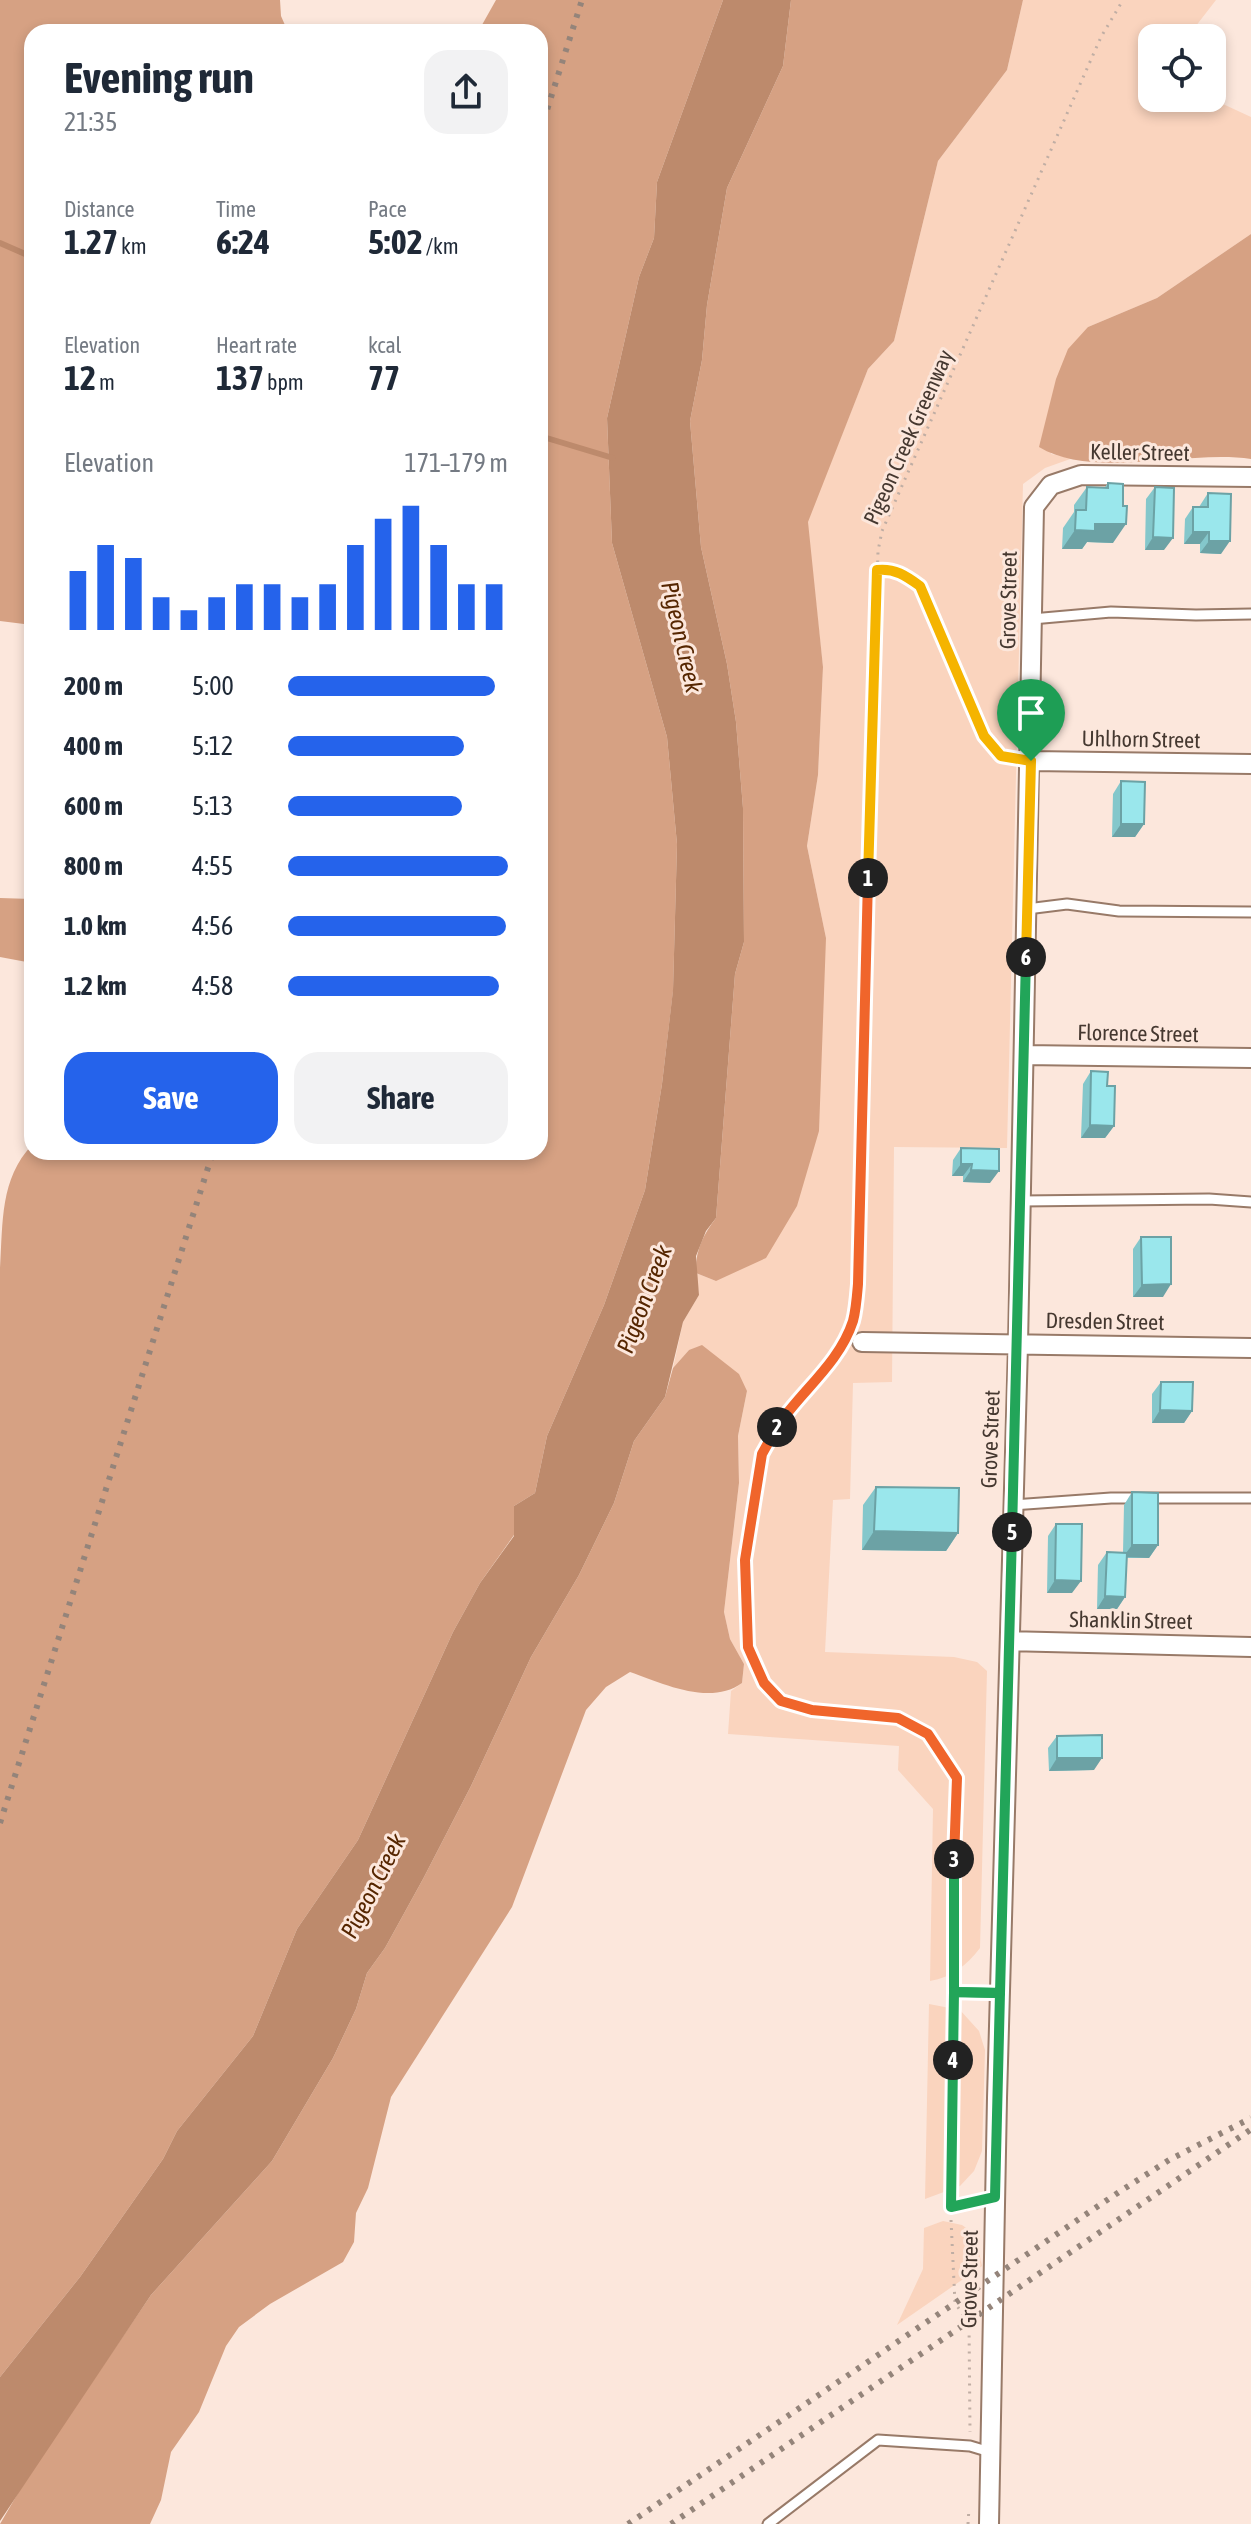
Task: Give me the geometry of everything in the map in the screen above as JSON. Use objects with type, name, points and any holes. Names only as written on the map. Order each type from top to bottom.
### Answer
[{"type":"street","name":"Keller Street","points":[[1037,500],[1051,485],[1081,475],[1251,477]]},
{"type":"street","name":"Grove Street","points":[[985,2522],[990,2452],[1018,1345],[1034,507],[1037,500]]},
{"type":"street","name":"Uhlhorn Street","points":[[1031,761],[1251,764]]},
{"type":"street","name":"Florence Street","points":[[1024,1055],[1251,1058]]},
{"type":"street","name":"Dresden Street","points":[[862,1342],[1251,1348]]},
{"type":"street","name":"Shanklin Street","points":[[1010,1641],[1251,1647]]},
{"type":"lane","points":[[1032,619],[1111,612],[1251,614]]},
{"type":"lane","points":[[1027,909],[1067,904],[1119,911],[1251,912]]},
{"type":"lane","points":[[1021,1201],[1209,1199],[1251,1202]]},
{"type":"lane","points":[[1012,1505],[1111,1498],[1251,1498]]},
{"type":"lane","points":[[954,1992],[1000,1993]]},
{"type":"lane","points":[[951,2207],[995,2197]]},
{"type":"lane","points":[[768,2524],[878,2440],[970,2446],[990,2452]]},
{"type":"path","name":"Pigeon Creek Greenway","points":[[970,2446],[969,2323],[955,2303],[951,2207],[957,1778],[928,1734],[898,1718],[812,1710],[781,1701],[764,1683],[748,1647],[745,1560],[762,1454],[778,1424],[821,1376],[843,1344],[853,1320],[856,1299],[877,570],[882,531],[1101,37],[1123,0]]},
{"type":"path","points":[[877,570],[902,573],[920,586],[984,736],[1001,756],[1031,761]]},
{"type":"path","points":[[968,2524],[969,2503]]},
{"type":"shaded area","points":[[0,0],[280,0],[284,24],[24,24],[24,624],[0,621]]},
{"type":"shaded area","points":[[496,0],[723,0],[657,182],[654,238],[639,277],[607,418],[612,543],[667,737],[677,844],[673,991],[645,1190],[604,1305],[547,1436],[535,1493],[514,1506],[514,1535],[480,1583],[453,1632],[358,1840],[297,1929],[253,2036],[177,2131],[163,2159],[80,2277],[0,2377],[0,1268],[5,1202],[14,1172],[24,1155],[24,1160],[548,1160],[548,24],[482,24]]},
{"type":"shaded area","points":[[791,0],[1023,0],[1007,70],[938,161],[894,341],[868,369],[808,522],[823,667],[818,775],[807,846],[826,938],[819,1131],[797,1206],[766,1258],[716,1281],[696,1273],[696,1265],[701,1244],[716,1218],[735,974],[744,942],[743,808],[736,722],[727,664],[701,547],[690,421],[727,188],[783,66]]},
{"type":"shaded area","points":[[1023,0],[1216,0],[1197,24],[1138,24],[1138,112],[1226,112],[1226,105],[1251,117],[1251,234],[1157,298],[1088,327],[1051,454],[1073,458],[1045,468],[1023,484],[1007,1148],[894,1147],[892,1382],[853,1383],[850,1499],[833,1500],[825,1652],[954,1657],[977,1662],[987,1671],[980,1948],[958,1970],[930,1981],[933,1809],[898,1770],[899,1746],[728,1734],[731,1691],[742,1683],[744,1664],[730,1639],[724,1612],[739,1483],[738,1436],[747,1391],[689,1350],[673,1368],[683,1322],[699,1295],[696,1273],[716,1281],[826,938],[807,846],[818,775],[823,667],[807,522],[868,369],[894,341],[938,161],[1007,70]]},
{"type":"shaded area","points":[[1251,234],[1251,459],[1227,457],[1114,463],[1061,457],[1039,447],[1056,379],[1068,349],[1088,327],[1157,298]]},
{"type":"shaded area","points":[[0,898],[24,899],[24,962],[0,957]]},
{"type":"shaded area","points":[[702,1345],[739,1374],[747,1391],[738,1436],[739,1483],[724,1612],[730,1639],[744,1664],[742,1683],[729,1690],[701,1693],[672,1687],[630,1672],[606,1687],[586,1710],[512,1907],[391,2097],[368,2188],[356,2213],[354,2242],[343,2262],[270,2304],[239,2327],[226,2346],[199,2412],[171,2452],[161,2500],[150,2524],[0,2524],[28,2476],[151,2295],[272,2161],[333,2058],[356,2009],[367,1973],[385,1948],[423,1879],[471,1786],[531,1657],[579,1575],[614,1503],[634,1441],[665,1397],[673,1368],[689,1350]]},
{"type":"shaded area","points":[[929,2004],[960,2010],[979,2031],[985,2050],[982,2151],[974,2171],[960,2186],[925,2199]]},
{"type":"shaded area","points":[[943,2221],[962,2225],[975,2234],[982,2266],[897,2325],[923,2269],[924,2228]]},
{"type":"water","name":"Pigeon Creek","points":[[723,0],[791,0],[783,66],[727,188],[690,421],[701,547],[727,664],[736,722],[743,808],[744,942],[735,974],[716,1218],[706,1231],[696,1256],[699,1295],[683,1322],[665,1397],[634,1441],[614,1503],[579,1575],[531,1657],[471,1786],[423,1879],[385,1948],[367,1973],[356,2009],[333,2058],[272,2161],[151,2295],[0,2521],[0,2377],[80,2277],[163,2159],[177,2131],[253,2036],[297,1929],[358,1840],[453,1632],[480,1583],[514,1536],[514,1506],[535,1493],[547,1436],[604,1305],[645,1190],[673,990],[677,844],[667,737],[612,543],[607,418],[639,277],[654,238],[657,182]]},
{"type":"building","points":[[1108,483],[1123,484],[1126,524],[1095,524],[1095,531],[1075,530],[1076,510],[1086,510],[1087,487],[1108,488]]},
{"type":"building","points":[[1155,487],[1174,488],[1173,538],[1153,537]]},
{"type":"building","points":[[1208,493],[1231,494],[1230,541],[1209,541],[1209,532],[1193,532],[1193,507],[1208,507]]},
{"type":"building","points":[[1121,781],[1145,782],[1144,824],[1121,824]]},
{"type":"building","points":[[1091,1071],[1108,1072],[1107,1086],[1115,1086],[1114,1126],[1090,1125]]},
{"type":"building","points":[[961,1148],[999,1149],[999,1171],[971,1170],[972,1164],[961,1164]]},
{"type":"building","points":[[1141,1237],[1171,1237],[1171,1284],[1142,1285]]},
{"type":"building","points":[[1161,1382],[1193,1382],[1192,1411],[1160,1410]]},
{"type":"building","points":[[876,1487],[959,1488],[958,1533],[874,1531]]},
{"type":"building","points":[[1132,1492],[1158,1493],[1158,1545],[1132,1545]]},
{"type":"building","points":[[1056,1524],[1082,1524],[1081,1581],[1055,1580]]},
{"type":"building","points":[[1107,1552],[1127,1553],[1125,1597],[1105,1596]]},
{"type":"building","points":[[1102,1735],[1102,1758],[1057,1758],[1057,1736]]},
{"type":"waterway","points":[[0,243],[24,254]]},
{"type":"waterway","points":[[548,438],[613,458]]},
{"type":"railway","points":[[548,107],[582,0]]},
{"type":"railway","points":[[0,1823],[210,1160]]},
{"type":"railway","points":[[628,2524],[1119,2192],[1169,2160],[1251,2118]]},
{"type":"railway","points":[[671,2524],[1250,2130]]},
{"type":"route","points":[[1031,761],[1000,1993],[954,1992],[951,2207],[995,2197],[1000,1993],[954,1992],[957,1778],[928,1734],[898,1718],[812,1710],[781,1701],[764,1683],[748,1647],[745,1604],[745,1560],[762,1454],[778,1424],[821,1376],[843,1344],[853,1320],[858,1284],[877,570],[902,573],[920,586],[984,736],[1001,756],[1031,761]]}]
